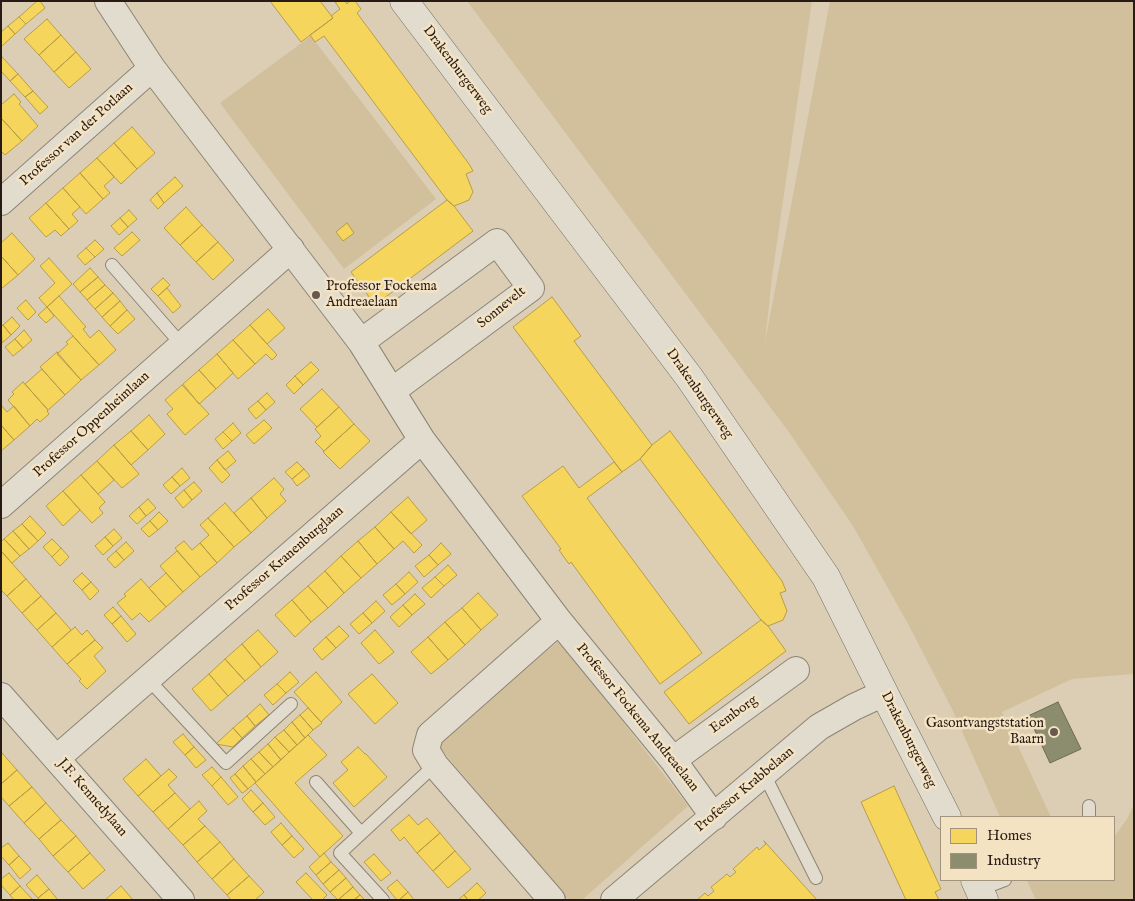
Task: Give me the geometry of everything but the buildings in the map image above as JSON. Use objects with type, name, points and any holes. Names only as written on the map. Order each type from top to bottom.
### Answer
[{"type":"main road","name":"Drakenburgerweg","points":[[404,1],[689,377],[826,577],[946,816]]},
{"type":"street","name":"Professor Fockema Andreaelaan","points":[[108,1],[152,68],[361,342],[422,440],[559,621],[673,760],[714,816]]},
{"type":"street","name":"Professor van der Potlaan","points":[[1,202],[152,68]]},
{"type":"street","name":"Sonnevelt","points":[[361,342],[497,242],[531,288],[392,391]]},
{"type":"street","name":"Professor Oppenheimlaan","points":[[1,505],[291,249]]},
{"type":"street","name":"Professor Kranenburglaan","points":[[57,758],[422,440]]},
{"type":"street","points":[[552,900],[434,765],[426,750],[430,735],[559,621]]},
{"type":"street","name":"Eemborg","points":[[673,760],[796,670]]},
{"type":"street","name":"Professor Krabbelaan","points":[[614,900],[819,727],[884,693]]},
{"type":"street","name":"J.F. Kennedylaan","points":[[1,696],[181,900]]},
{"type":"lane","points":[[112,265],[182,345]]},
{"type":"lane","points":[[148,679],[226,763],[291,704]]},
{"type":"lane","points":[[384,900],[340,853],[434,765]]},
{"type":"lane","points":[[764,774],[816,878]]},
{"type":"lane","points":[[316,782],[361,833]]},
{"type":"lane","points":[[979,890],[1002,881]]},
{"type":"shaded area","points":[[467,1],[812,1],[772,277],[765,342],[830,1],[1134,1],[1134,674],[1072,679],[1002,712],[1051,816],[1000,816],[953,711],[907,622],[853,526],[788,431]]},
{"type":"shaded area","points":[[311,36],[436,199],[344,269],[220,103]]},
{"type":"shaded area","points":[[561,639],[688,806],[582,900],[568,900],[436,743]]},
{"type":"shaded area","points":[[1134,804],[1134,900],[1036,900],[1027,881],[1115,881],[1115,836],[1127,819]]},
{"type":"place","name":"Professor Fockema Andreaelaan","points":[[316,295]]},
{"type":"place","name":"Gasontvangststation Baarn","points":[[1054,732]]}]
